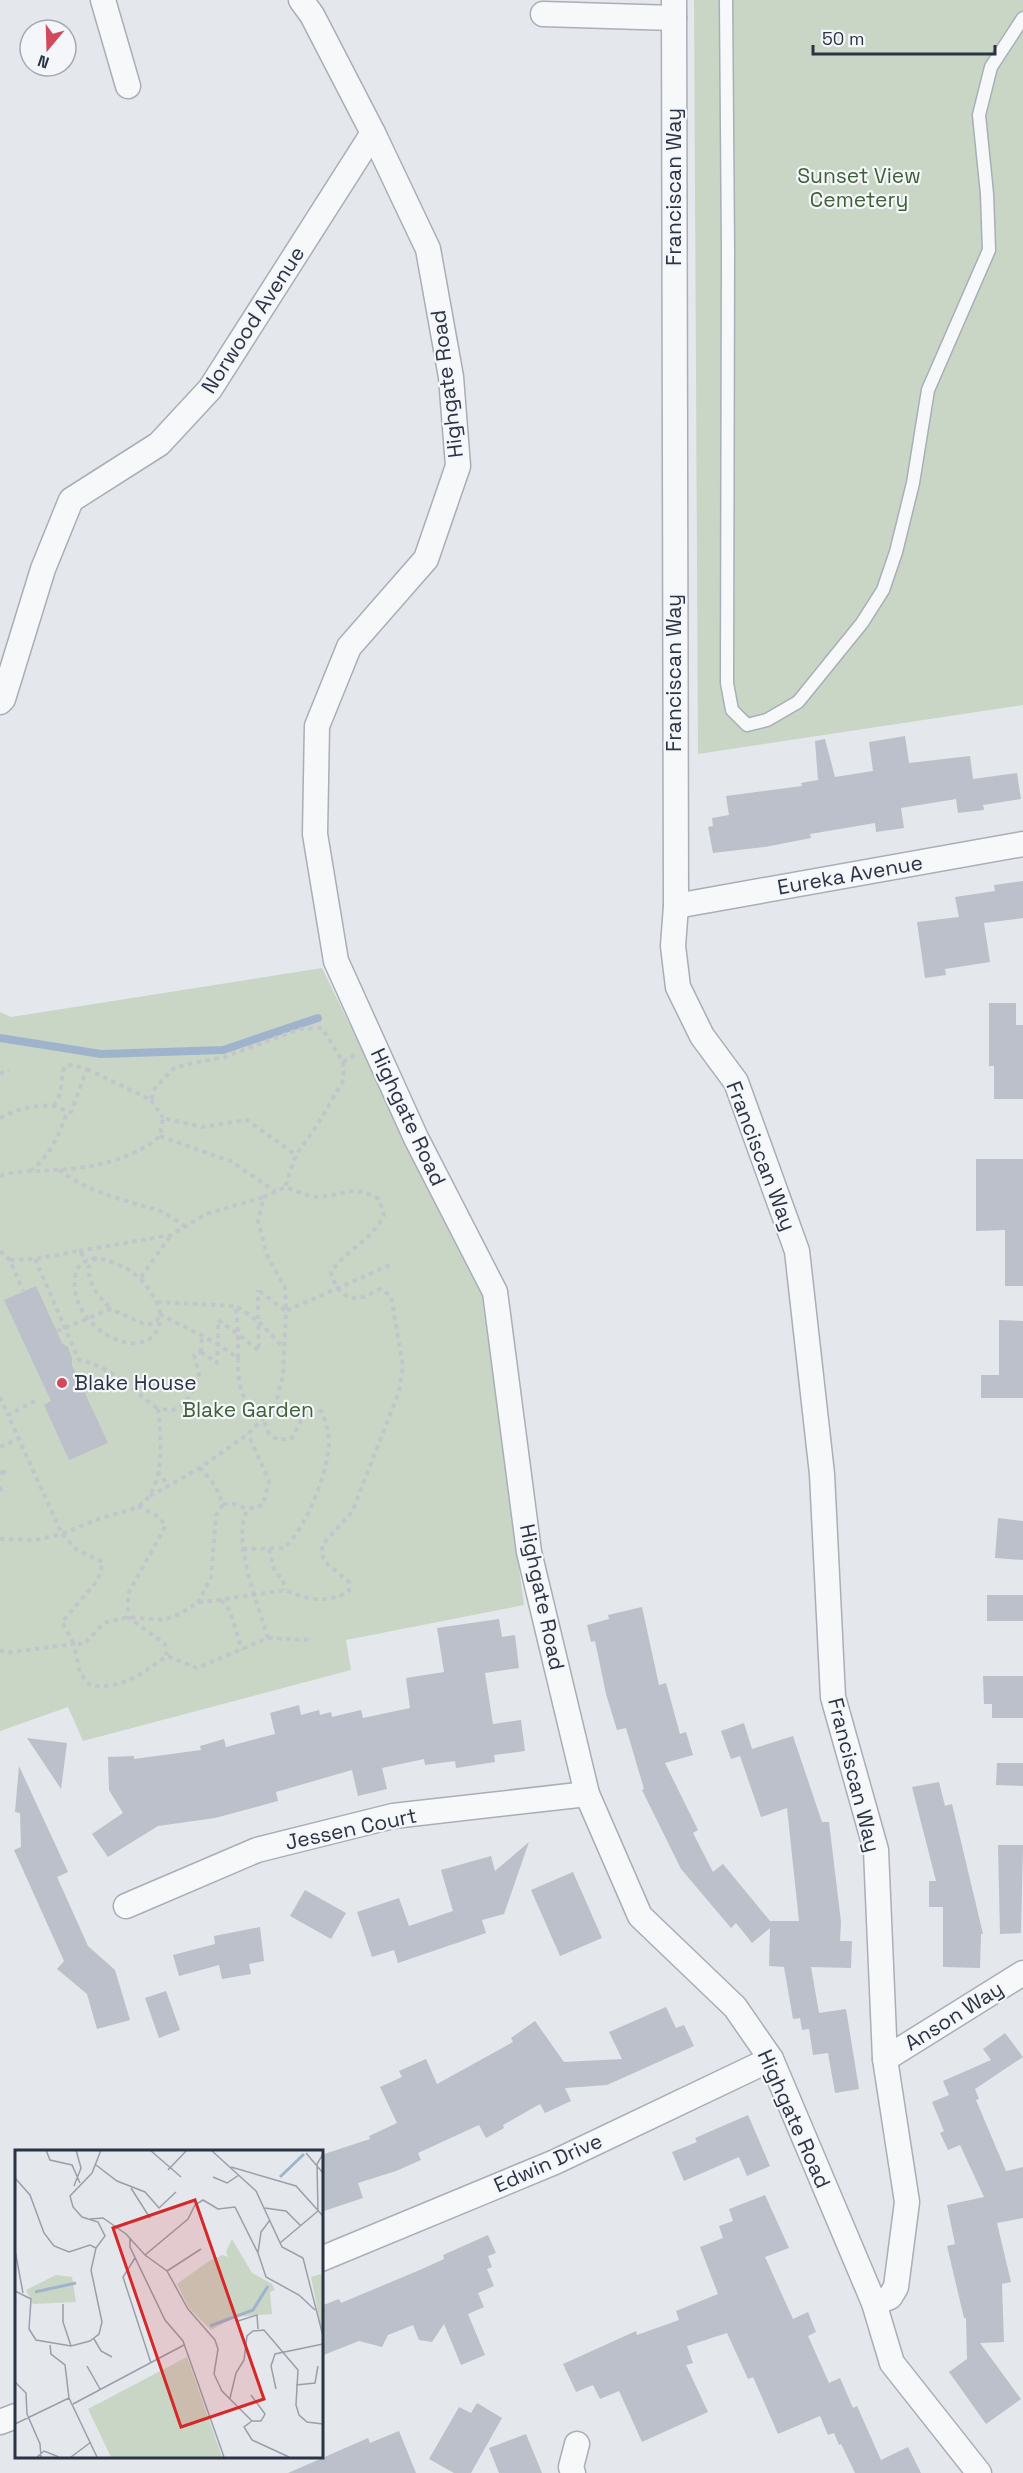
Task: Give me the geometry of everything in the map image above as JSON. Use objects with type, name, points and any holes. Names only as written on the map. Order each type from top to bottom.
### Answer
[{"type":"street","points":[[103,0],[128,86]]},
{"type":"street","name":"Highgate Road","points":[[301,0],[312,15],[373,133],[428,249],[451,377],[458,466],[426,559],[349,647],[317,726],[315,834],[336,962],[416,1138],[495,1292],[529,1552],[587,1794],[640,1916],[735,2007],[771,2059],[874,2303],[892,2363],[979,2473]]},
{"type":"street","points":[[543,14],[674,9]]},
{"type":"street","name":"Franciscan Way","points":[[674,9],[676,906],[673,946],[678,987],[702,1036],[736,1082],[797,1251],[822,1474],[833,1697],[876,1850],[885,2059],[907,2202],[896,2287],[891,2298],[874,2303]]},
{"type":"street","name":"Norwood Avenue","points":[[0,702],[3,699],[43,569],[71,500],[159,444],[210,389],[373,133]]},
{"type":"street","name":"Eureka Avenue","points":[[676,906],[1023,844]]},
{"type":"street","name":"Jessen Court","points":[[126,1906],[257,1850],[393,1816],[587,1794]]},
{"type":"street","name":"Anson Way","points":[[885,2059],[1023,1973]]},
{"type":"street","name":"Edwin Drive","points":[[322,2259],[555,2162],[771,2059]]},
{"type":"street","points":[[0,2422],[15,2416]]},
{"type":"street","points":[[573,2473],[571,2467],[577,2444]]},
{"type":"lane","points":[[726,0],[727,683],[732,710],[747,724],[767,720],[798,702],[862,623],[883,590],[896,552],[913,483],[928,390],[989,250],[987,194],[979,115],[991,67],[1023,18]]},
{"type":"path","points":[[10,1260],[35,1259],[171,1235],[206,1214],[264,1197],[285,1187],[296,1155],[316,1127],[344,1079],[342,1062],[322,1028],[300,1029],[224,1057],[175,1067],[155,1088],[151,1101]]},
{"type":"path","points":[[54,1106],[61,1096],[61,1075],[65,1066],[73,1065],[87,1069],[151,1101],[163,1118],[202,1127],[247,1120],[296,1155]]},
{"type":"path","points":[[0,1118],[18,1109],[54,1106],[67,1112],[73,1110],[87,1069]]},
{"type":"path","points":[[0,1074],[9,1070]]},
{"type":"path","points":[[30,1171],[38,1165],[59,1134],[67,1112]]},
{"type":"path","points":[[0,1176],[12,1172],[58,1170],[138,1152],[160,1136],[163,1118]]},
{"type":"path","points":[[160,1136],[232,1162],[276,1192]]},
{"type":"path","points":[[58,1170],[75,1182],[136,1206],[158,1210],[186,1226]]},
{"type":"path","points":[[0,1650],[5,1653],[84,1644],[104,1623],[129,1617],[164,1620],[198,1603],[286,1590],[298,1596],[320,1600],[337,1599],[349,1592],[349,1582],[323,1560],[322,1545],[352,1512],[399,1392],[403,1366],[391,1296],[380,1289],[364,1297],[349,1298],[336,1287],[331,1272],[336,1264],[358,1247],[378,1226],[384,1215],[379,1199],[366,1192],[351,1190],[315,1197],[285,1187]]},
{"type":"path","points":[[0,1539],[36,1540],[62,1534],[138,1506],[150,1496],[200,1468],[248,1434],[275,1406],[283,1376],[285,1288],[267,1255],[258,1221],[264,1197]]},
{"type":"path","points":[[141,1277],[171,1235]]},
{"type":"path","points":[[0,1251],[10,1260],[23,1291]]},
{"type":"path","points":[[79,1251],[87,1260]]},
{"type":"path","points":[[96,1258],[88,1268],[90,1282],[97,1295],[111,1309],[146,1325],[154,1323],[161,1315]]},
{"type":"path","points":[[96,1258],[106,1260],[141,1277],[157,1302],[161,1315],[156,1335],[136,1343],[128,1343],[115,1340],[86,1320],[76,1299],[74,1288],[78,1267],[87,1260],[96,1258]]},
{"type":"path","points":[[35,1259],[79,1360],[91,1362],[110,1373],[158,1409],[173,1410],[186,1402],[195,1387],[199,1374],[194,1355],[201,1352]]},
{"type":"path","points":[[286,1311],[390,1265]]},
{"type":"path","points":[[201,1352],[218,1364],[218,1320],[259,1351],[258,1290],[286,1311]]},
{"type":"path","points":[[157,1302],[236,1306],[258,1321],[284,1348]]},
{"type":"path","points":[[236,1306],[240,1388],[249,1404],[264,1418],[269,1434],[278,1440],[292,1438],[306,1411],[313,1409],[322,1412],[328,1427],[324,1470],[312,1504],[294,1539],[284,1548],[244,1549]]},
{"type":"path","points":[[57,1331],[111,1309]]},
{"type":"path","points":[[161,1315],[218,1344],[238,1358]]},
{"type":"path","points":[[201,1352],[202,1337]]},
{"type":"path","points":[[0,1397],[17,1439],[62,1534],[77,1550],[103,1562],[98,1580],[62,1622],[75,1644],[80,1673],[91,1686],[110,1687],[131,1680],[167,1656]]},
{"type":"path","points":[[8,1415],[35,1401]]},
{"type":"path","points":[[150,1496],[158,1470],[160,1430],[158,1409]]},
{"type":"path","points":[[224,1504],[234,1504],[248,1509],[263,1505],[269,1480],[248,1434]]},
{"type":"path","points":[[0,1447],[17,1439]]},
{"type":"path","points":[[200,1468],[215,1485],[224,1504]]},
{"type":"path","points":[[0,1480],[1,1472],[10,1469]]},
{"type":"path","points":[[158,1470],[168,1486]]},
{"type":"path","points":[[198,1603],[211,1576],[216,1516],[224,1504]]},
{"type":"path","points":[[129,1617],[128,1594],[166,1525],[157,1516],[138,1506]]},
{"type":"path","points":[[248,1509],[243,1518],[244,1549],[268,1638]]},
{"type":"path","points":[[269,1549],[275,1573],[282,1578],[286,1590]]},
{"type":"path","points":[[220,1600],[230,1611],[242,1650]]},
{"type":"path","points":[[129,1617],[165,1644],[167,1656]]},
{"type":"path","points":[[167,1656],[197,1668],[268,1638],[312,1640]]},
{"type":"green space","name":"Sunset View Cemetery","points":[[694,0],[1023,0],[1023,705],[698,754]]},
{"type":"green space","name":"Blake Garden","points":[[322,968],[482,1295],[524,1605],[346,1640],[351,1670],[83,1741],[68,1707],[0,1731],[0,1012],[11,1017]]},
{"type":"building","points":[[905,736],[909,763],[970,756],[973,779],[1017,773],[1021,799],[983,805],[984,810],[958,813],[956,799],[901,808],[904,828],[876,832],[875,823],[810,834],[811,838],[765,847],[713,853],[708,827],[713,826],[712,818],[729,815],[726,796],[802,786],[801,783],[818,780],[815,741],[825,739],[835,777],[873,771],[869,742]]},
{"type":"building","points":[[1023,881],[1023,918],[984,923],[990,962],[945,969],[946,975],[925,978],[917,922],[959,917],[955,897],[995,891],[994,885]]},
{"type":"building","points":[[989,1003],[1016,1003],[1016,1025],[1023,1025],[1023,1099],[994,1099],[994,1066],[989,1066]]},
{"type":"building","points":[[976,1159],[1023,1159],[1023,1286],[1005,1286],[1005,1230],[976,1231]]},
{"type":"building","name":"Blake House","points":[[36,1286],[62,1343],[68,1347],[72,1365],[108,1443],[69,1460],[44,1405],[51,1401],[4,1300]]},
{"type":"building","points":[[999,1320],[1023,1321],[1023,1398],[981,1398],[981,1375],[999,1375]]},
{"type":"building","points":[[998,1518],[1023,1521],[1023,1560],[995,1558]]},
{"type":"building","points":[[987,1595],[1023,1595],[1023,1621],[987,1621]]},
{"type":"building","points":[[642,1607],[659,1685],[666,1683],[680,1734],[686,1732],[693,1755],[665,1763],[698,1830],[693,1833],[713,1872],[723,1864],[770,1921],[799,1921],[787,1808],[761,1817],[740,1756],[731,1759],[721,1731],[744,1723],[752,1749],[793,1736],[822,1822],[829,1822],[841,1922],[840,1941],[852,1941],[851,1968],[811,1967],[819,2013],[846,2009],[859,2089],[835,2093],[828,2053],[813,2055],[809,2029],[802,2030],[800,2018],[793,2019],[784,1967],[769,1966],[770,1928],[752,1943],[736,1923],[731,1928],[681,1869],[642,1790],[644,1789],[626,1728],[617,1730],[606,1694],[595,1641],[591,1642],[587,1625],[609,1619],[608,1615]]},
{"type":"building","points":[[499,1619],[502,1637],[515,1635],[519,1668],[485,1673],[493,1724],[521,1720],[525,1751],[494,1755],[495,1762],[456,1768],[455,1761],[425,1765],[424,1759],[382,1768],[387,1789],[358,1796],[352,1770],[276,1792],[278,1801],[215,1818],[158,1826],[108,1857],[92,1834],[123,1813],[109,1790],[108,1757],[134,1756],[134,1759],[201,1750],[200,1746],[224,1739],[226,1747],[275,1734],[270,1713],[299,1705],[301,1715],[319,1710],[320,1715],[331,1712],[332,1717],[361,1710],[363,1718],[410,1708],[406,1678],[444,1672],[437,1628]]},
{"type":"building","points":[[983,1676],[1023,1676],[1023,1718],[992,1718],[992,1704],[984,1704]]},
{"type":"building","points":[[27,1738],[67,1743],[61,1789]]},
{"type":"building","points":[[997,1763],[1023,1763],[1023,1786],[996,1785]]},
{"type":"building","points":[[19,1766],[68,1872],[57,1877],[88,1946],[115,1970],[130,2020],[97,2029],[87,1994],[57,1969],[64,1961],[14,1850],[21,1847],[20,1813],[15,1812]]},
{"type":"building","points":[[939,1782],[945,1806],[952,1804],[983,1934],[981,1934],[980,1968],[943,1967],[943,1907],[929,1907],[929,1881],[936,1881],[912,1787]]},
{"type":"building","points":[[529,1842],[504,1914],[482,1920],[486,1933],[398,1963],[394,1950],[372,1957],[357,1912],[399,1898],[409,1926],[453,1911],[441,1870],[491,1856],[495,1871]]},
{"type":"building","points":[[998,1845],[1023,1845],[1021,1933],[1000,1934]]},
{"type":"building","points":[[573,1872],[602,1938],[560,1956],[531,1890]]},
{"type":"building","points":[[305,1890],[346,1913],[331,1939],[290,1916]]},
{"type":"building","points":[[260,1927],[264,1961],[249,1964],[251,1974],[222,1979],[219,1965],[179,1976],[173,1955],[215,1944],[214,1936]]},
{"type":"building","points":[[166,1991],[180,2030],[159,2038],[145,1998]]},
{"type":"building","points":[[666,2007],[676,2028],[684,2025],[694,2046],[607,2085],[565,2088],[571,2101],[545,2113],[540,2104],[503,2125],[504,2128],[486,2138],[479,2125],[418,2153],[421,2160],[358,2183],[363,2198],[322,2212],[322,2155],[370,2139],[369,2136],[397,2123],[380,2087],[402,2077],[399,2071],[426,2059],[437,2084],[513,2042],[511,2038],[535,2021],[564,2062],[622,2059],[609,2032]]},
{"type":"building","points":[[1005,2033],[1023,2057],[975,2089],[979,2099],[976,2100],[1006,2171],[1023,2167],[1023,2218],[997,2223],[1011,2282],[1002,2284],[1004,2342],[980,2343],[1021,2399],[986,2424],[949,2372],[967,2359],[966,2318],[964,2318],[947,2246],[955,2244],[947,2205],[984,2197],[960,2145],[948,2150],[940,2133],[944,2131],[932,2102],[949,2095],[943,2081],[991,2060],[983,2049]]},
{"type":"building","points":[[748,2115],[770,2166],[747,2176],[739,2157],[684,2181],[672,2152],[697,2142],[695,2138]]},
{"type":"building","points":[[765,2195],[789,2248],[765,2257],[793,2319],[808,2312],[816,2332],[808,2336],[829,2383],[840,2378],[853,2408],[857,2406],[881,2460],[908,2447],[921,2473],[855,2473],[841,2444],[839,2445],[834,2433],[828,2435],[820,2416],[778,2434],[753,2377],[748,2379],[727,2333],[687,2346],[693,2363],[686,2365],[708,2412],[642,2442],[619,2391],[600,2399],[593,2385],[576,2392],[563,2364],[636,2331],[637,2335],[679,2320],[676,2311],[718,2294],[700,2247],[723,2238],[719,2226],[733,2221],[729,2209]]},
{"type":"building","points":[[488,2235],[496,2253],[488,2256],[492,2267],[487,2269],[494,2286],[478,2293],[484,2307],[468,2314],[485,2355],[461,2365],[444,2324],[432,2342],[419,2340],[413,2325],[388,2335],[382,2347],[359,2341],[322,2356],[322,2306],[339,2299],[341,2303],[444,2259],[443,2255]]},
{"type":"building","points":[[477,2403],[502,2418],[471,2473],[454,2473],[429,2459],[459,2407],[471,2413]]},
{"type":"building","points":[[399,2431],[416,2473],[288,2473],[368,2438],[370,2443]]},
{"type":"building","points":[[526,2434],[542,2473],[499,2473],[489,2448]]},
{"type":"waterway","points":[[0,1038],[101,1054],[223,1050],[318,1018]]},
{"type":"place","name":"Blake House","points":[[62,1383]]}]
